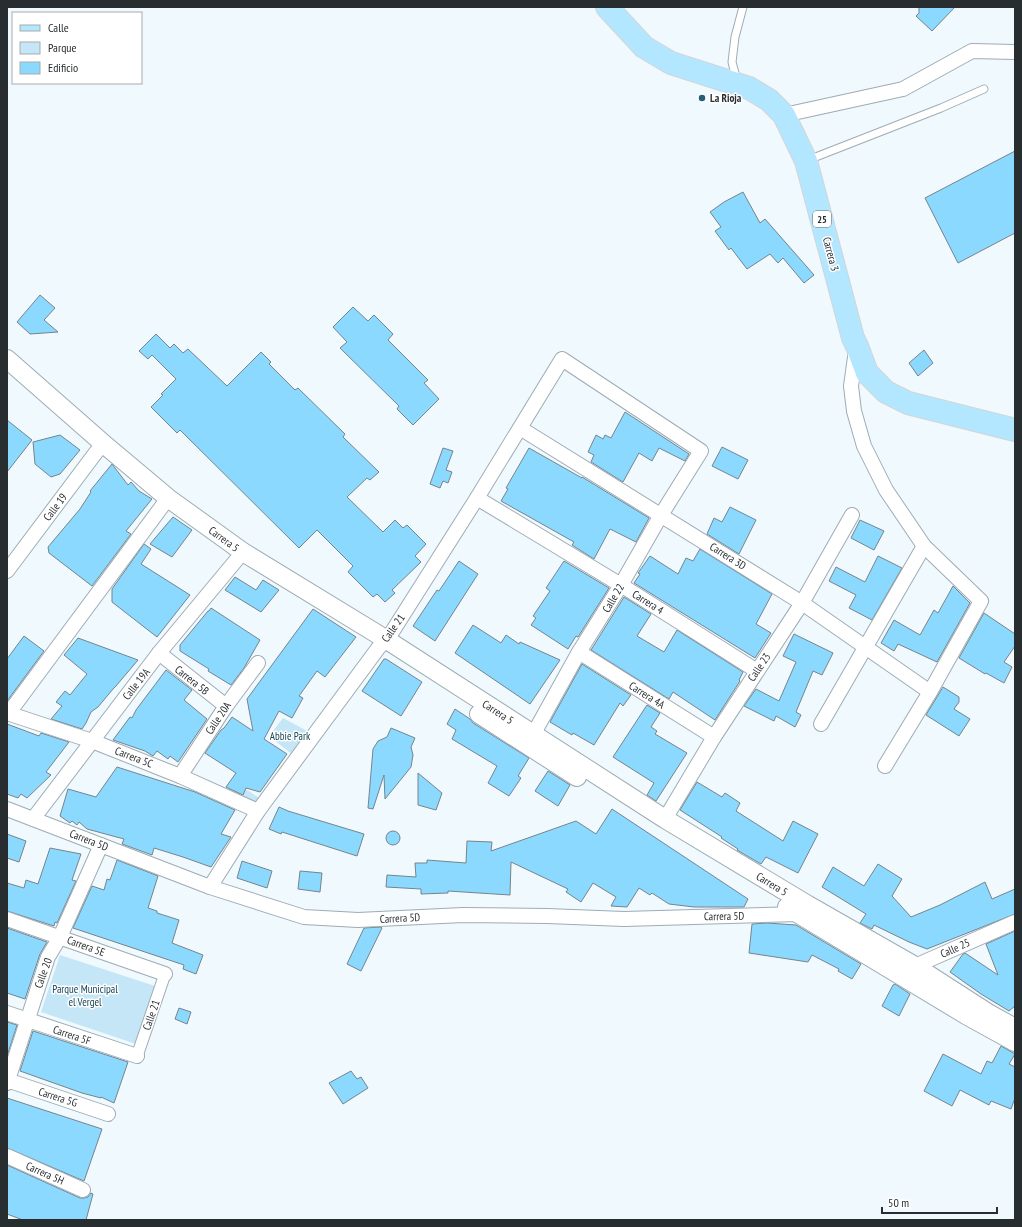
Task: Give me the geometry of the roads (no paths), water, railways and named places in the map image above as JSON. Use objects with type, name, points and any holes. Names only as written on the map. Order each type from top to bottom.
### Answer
[{"type":"main road","name":"Carrera 3","points":[[607,7],[644,47],[671,63],[749,88],[769,100],[784,115],[806,161],[853,338],[867,373],[886,392],[908,404],[1015,430]]},
{"type":"street","points":[[784,115],[903,89],[972,51],[1015,52]]},
{"type":"street","points":[[857,346],[851,386],[854,411],[864,446],[886,490],[924,546],[981,601],[930,692],[885,766]]},
{"type":"street","name":"Carrera 5","points":[[7,359],[163,505],[241,556],[383,644],[530,740],[803,910],[915,966],[988,1013],[1015,1028]]},
{"type":"street","name":"Calle 21","points":[[210,887],[258,810],[383,644],[477,498],[562,359],[701,451]]},
{"type":"street","name":"Carrera 5","points":[[7,373],[241,556]]},
{"type":"street","name":"Carrera 3D","points":[[520,428],[802,603],[930,692]]},
{"type":"street","name":"Calle 19","points":[[7,571],[101,448]]},
{"type":"street","name":"Calle 22","points":[[530,740],[661,515],[701,451]]},
{"type":"street","name":"Carrera 4","points":[[477,498],[621,585],[757,671]]},
{"type":"street","points":[[8,713],[163,505]]},
{"type":"street","name":"Calle 23","points":[[665,819],[714,738],[802,603],[852,515]]},
{"type":"street","points":[[821,724],[924,546]]},
{"type":"street","name":"Calle 19A","points":[[33,819],[159,653],[241,556]]},
{"type":"street","name":"Carrera 4A","points":[[580,652],[714,738]]},
{"type":"street","name":"Carrera 5B","points":[[159,653],[226,706]]},
{"type":"street","name":"Calle 20A","points":[[180,776],[226,706],[258,663]]},
{"type":"street","name":"Carrera 5C","points":[[8,713],[92,741],[180,776],[258,810]]},
{"type":"street","name":"Carrera 5","points":[[530,740],[665,819],[894,972],[1015,1042]]},
{"type":"street","name":"Carrera 5D","points":[[7,809],[210,887],[304,917],[358,920],[463,914],[624,919],[803,910]]},
{"type":"street","name":"Calle 20","points":[[7,1082],[48,957],[60,937],[101,845]]},
{"type":"street","name":"Carrera 5E","points":[[7,918],[165,974]]},
{"type":"street","name":"Calle 25","points":[[894,972],[915,966],[1015,922]]},
{"type":"street","name":"Calle 21","points":[[137,1056],[165,974]]},
{"type":"street","name":"Carrera 5F","points":[[7,1013],[137,1056]]},
{"type":"street","name":"Carrera 5G","points":[[7,1082],[108,1114]]},
{"type":"street","name":"Carrera 5H","points":[[7,1156],[83,1190]]},
{"type":"lane","points":[[737,84],[732,62],[735,37],[743,7]]},
{"type":"lane","points":[[806,161],[941,108],[984,89]]},
{"type":"place","name":"La Rioja","points":[[702,98]]},
{"type":"park label","name":"Abbie Park","points":[[290,736]]},
{"type":"park label","name":"Parque Municipal el Vergel","points":[[85,995]]}]
